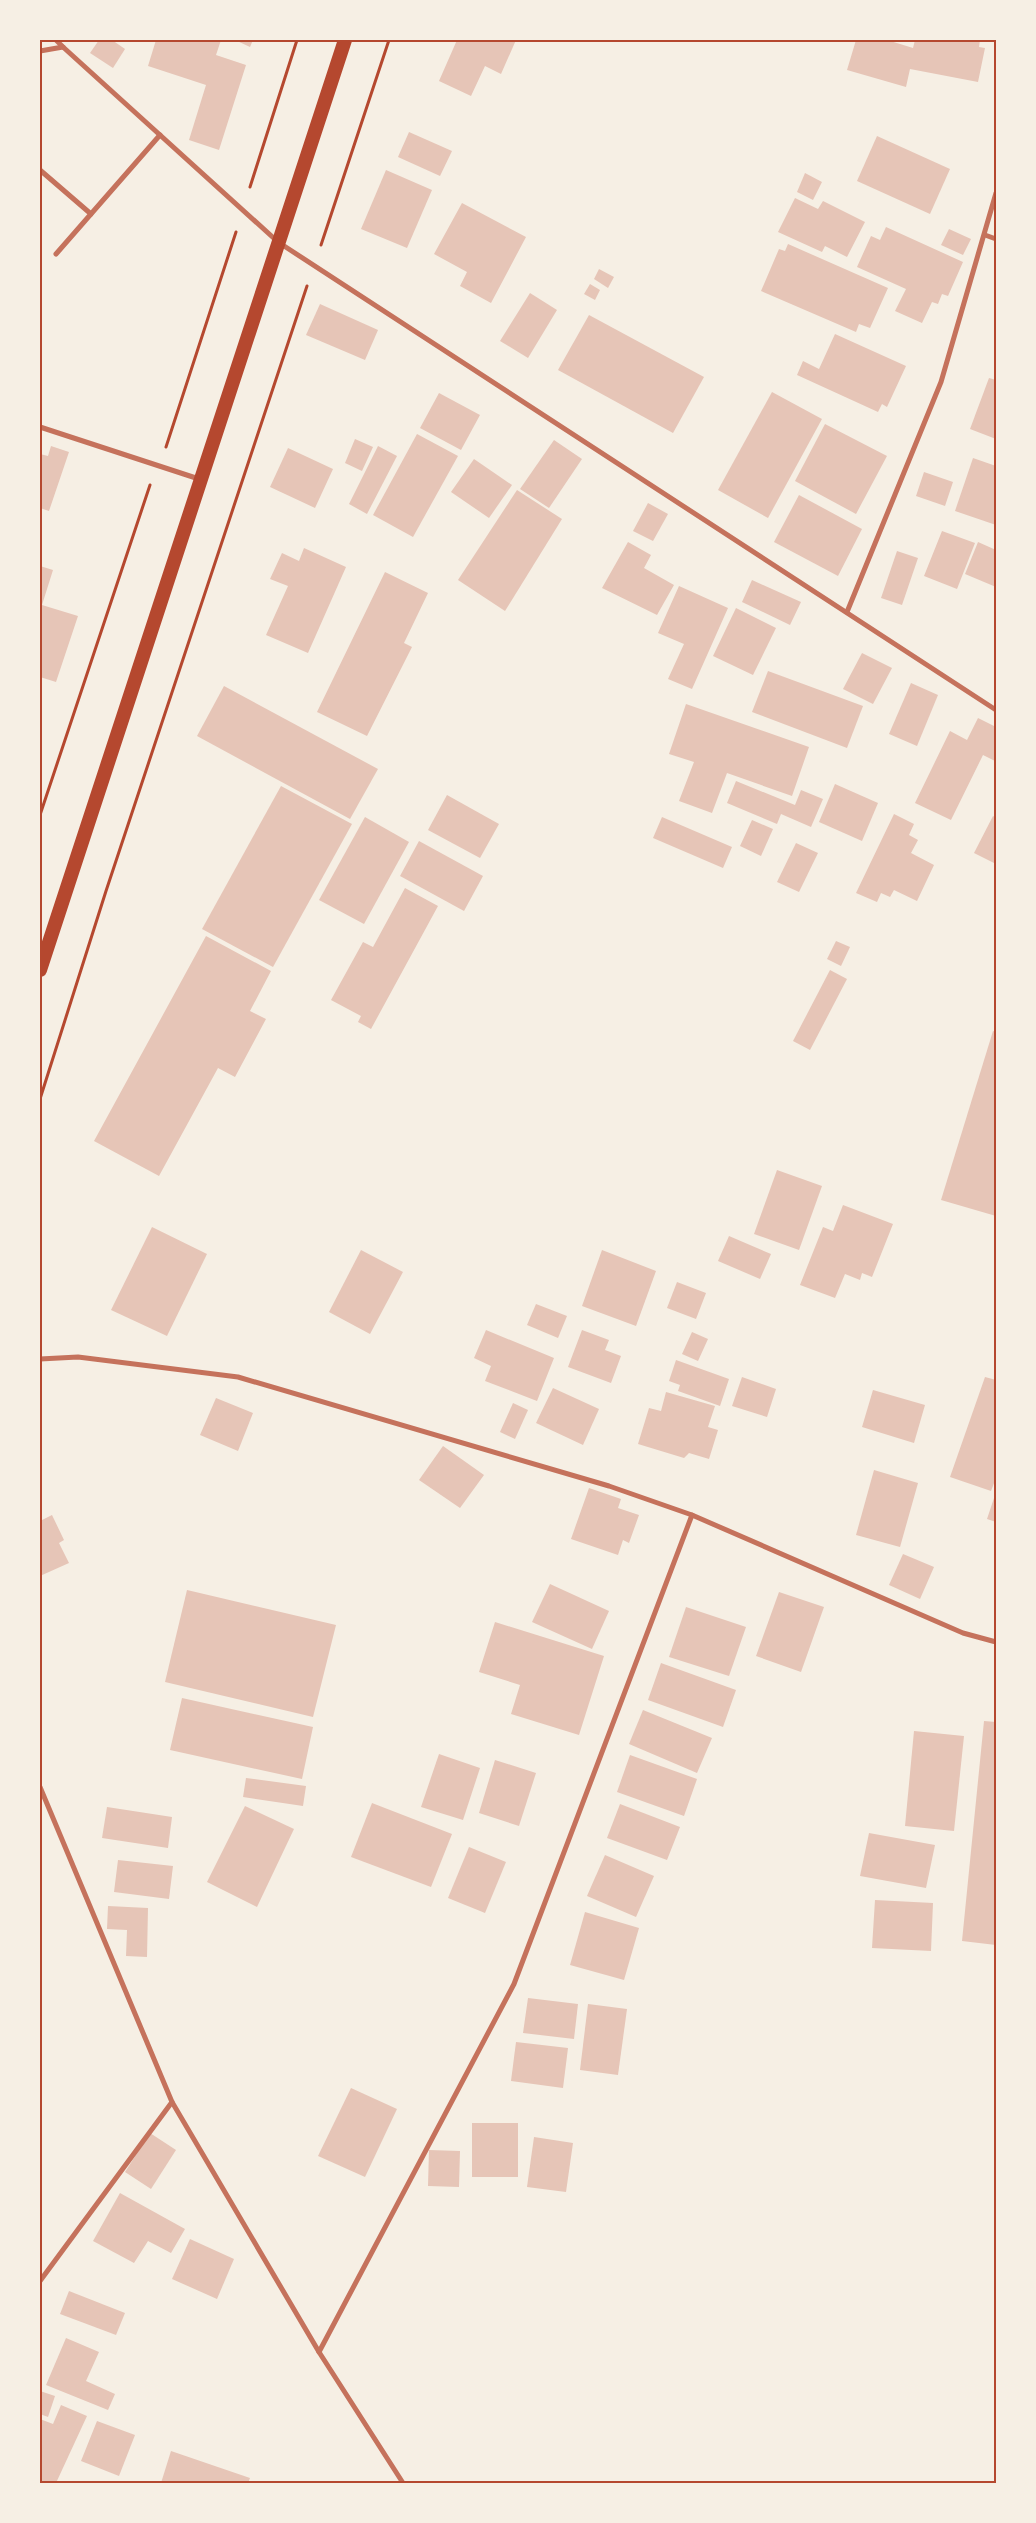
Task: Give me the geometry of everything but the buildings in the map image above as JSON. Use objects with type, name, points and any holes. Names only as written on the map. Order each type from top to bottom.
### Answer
[{"type":"highway","points":[[40,970],[345,40]]},
{"type":"street","points":[[56,40],[278,242],[996,710]]},
{"type":"street","points":[[40,51],[63,47]]},
{"type":"street","points":[[56,254],[160,135]]},
{"type":"street","points":[[40,170],[91,214]]},
{"type":"street","points":[[846,612],[942,382],[996,193]]},
{"type":"street","points":[[985,235],[996,239]]},
{"type":"street","points":[[40,427],[201,480]]},
{"type":"street","points":[[40,1359],[78,1357],[238,1377],[609,1486],[692,1514],[963,1632],[996,1642]]},
{"type":"street","points":[[319,2352],[514,1984],[692,1514]]},
{"type":"street","points":[[40,1787],[172,2102],[319,2352],[404,2483]]},
{"type":"street","points":[[40,2281],[172,2102]]},
{"type":"path","points":[[250,187],[297,40]]},
{"type":"path","points":[[321,245],[389,40]]},
{"type":"path","points":[[164,452],[238,226]]},
{"type":"path","points":[[40,1099],[106,891],[307,286]]},
{"type":"path","points":[[40,815],[150,485]]}]
